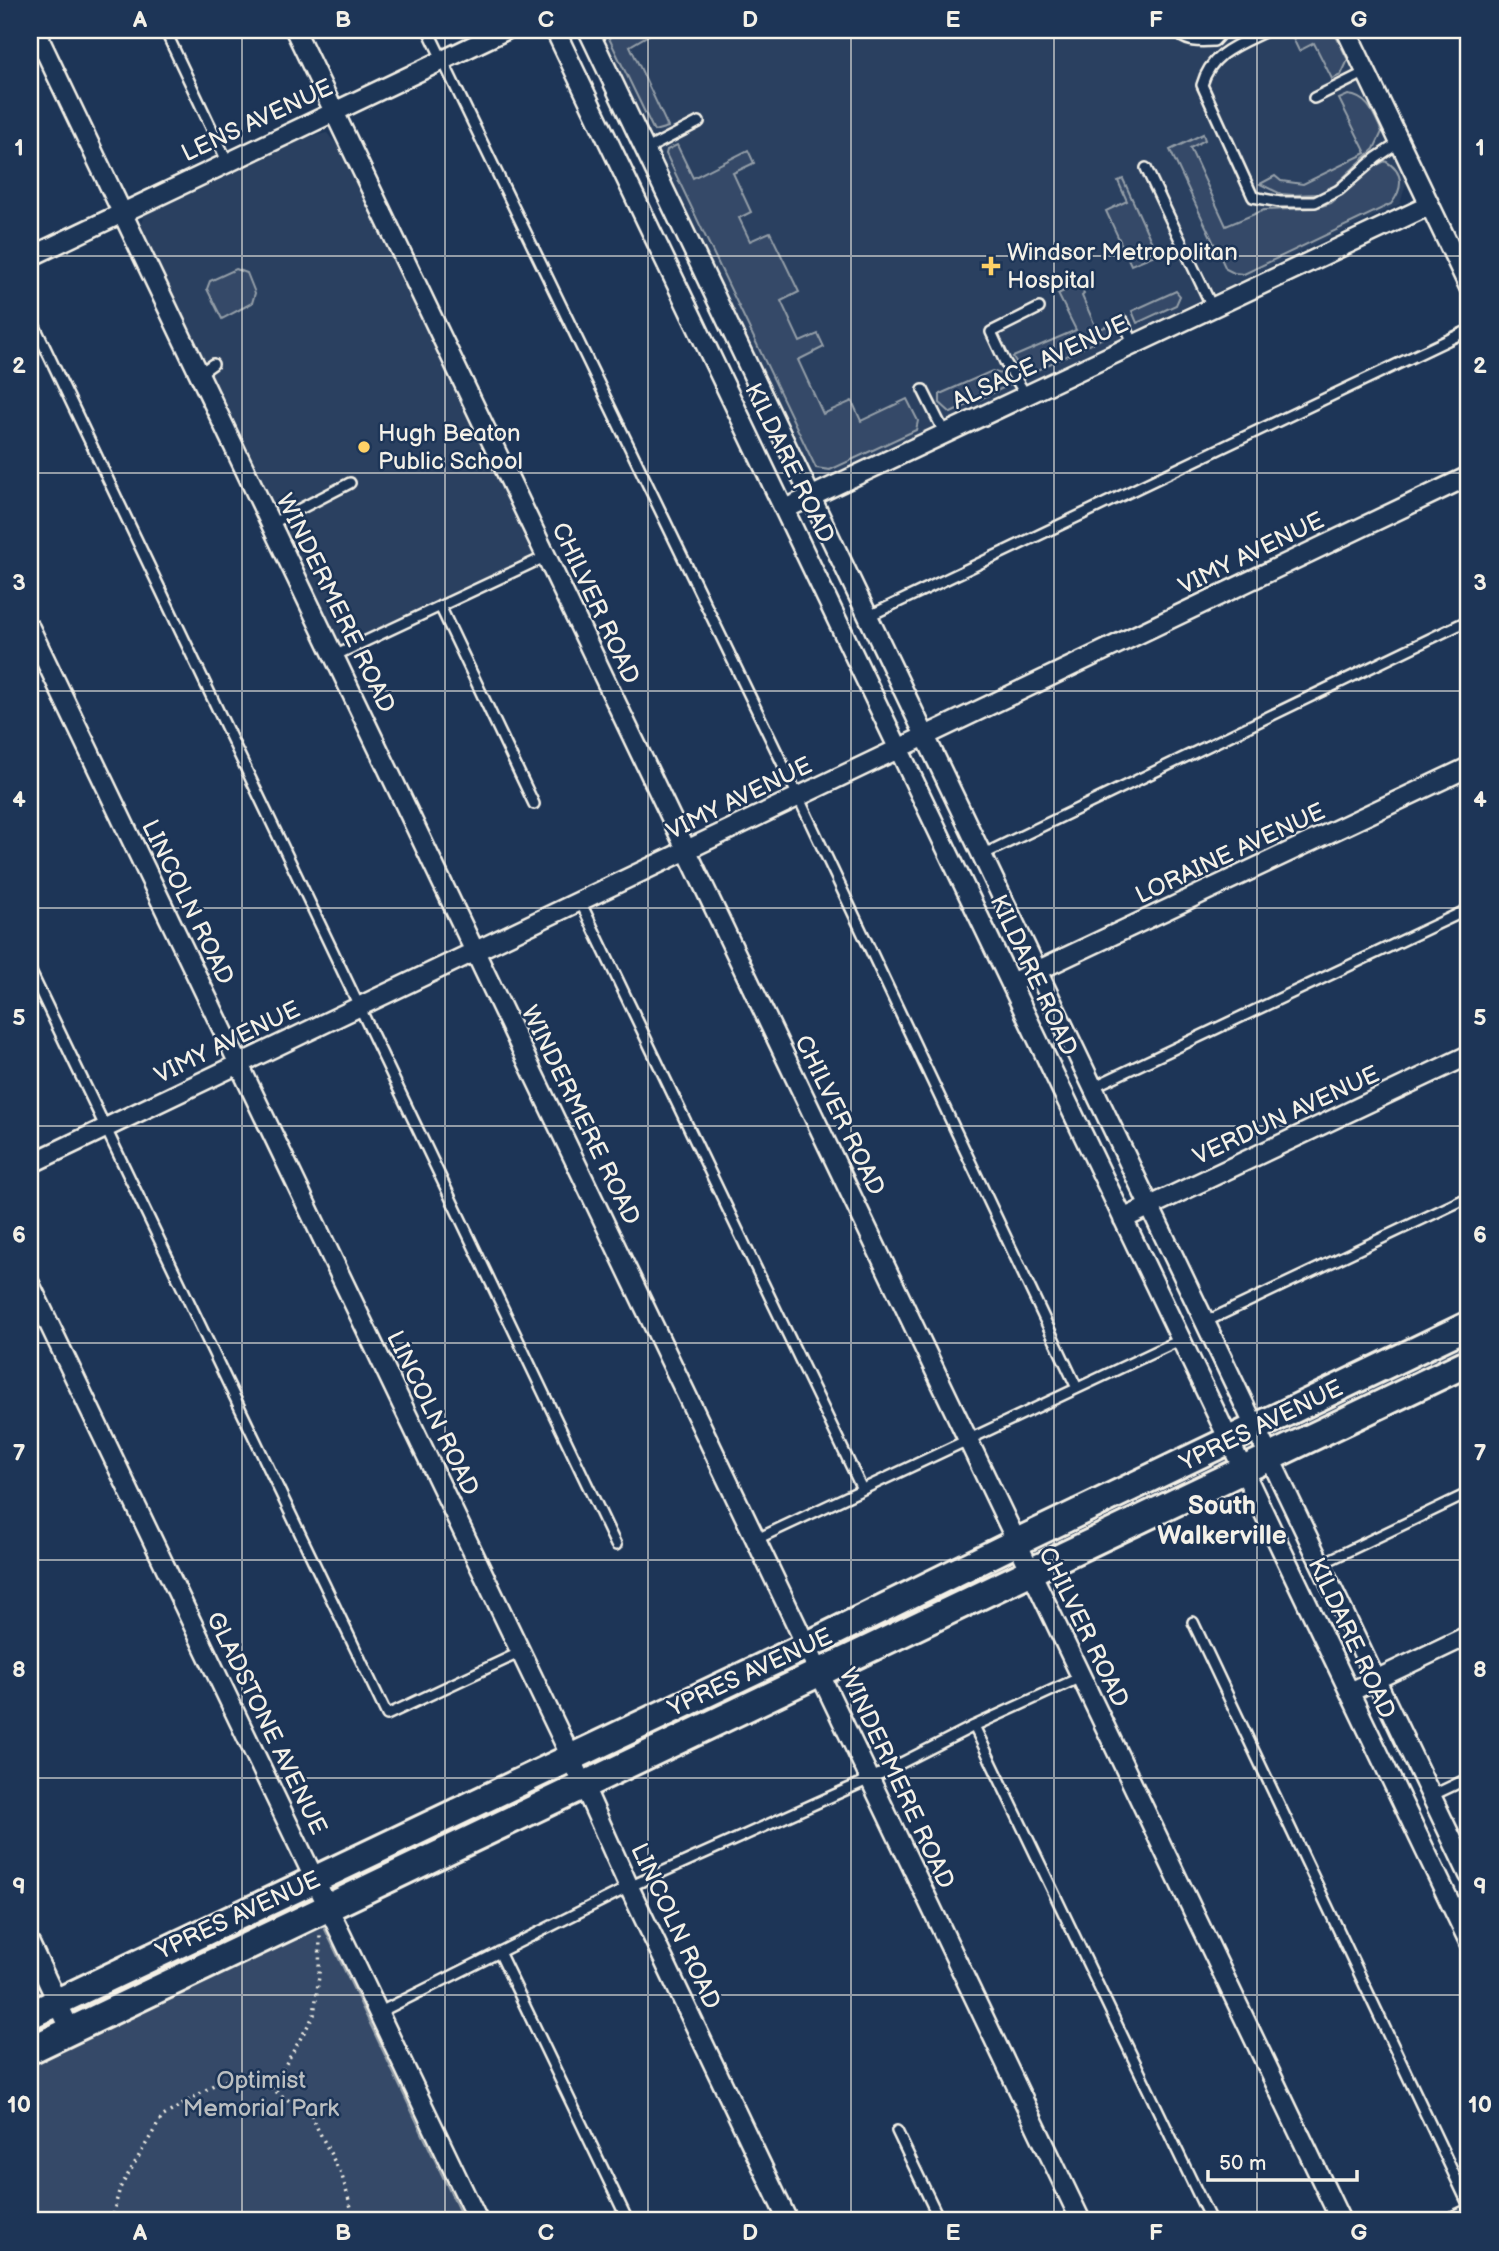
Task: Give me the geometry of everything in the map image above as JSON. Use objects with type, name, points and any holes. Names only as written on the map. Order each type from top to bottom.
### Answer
[{"type":"main road","name":"YPRES AVENUE","points":[[30,2015],[807,1646],[1469,1325]]},
{"type":"main road","name":"YPRES AVENUE","points":[[30,2050],[1469,1362]]},
{"type":"street","name":"WINDERMERE ROAD","points":[[35,30],[122,212],[206,369],[271,524],[1081,2221]]},
{"type":"street","name":"CHILVER ROAD","points":[[295,30],[1342,2221]]},
{"type":"street","name":"LENS AVENUE","points":[[30,257],[506,30]]},
{"type":"street","name":"KILDARE ROAD","points":[[555,30],[1350,1692],[1467,1930]]},
{"type":"street","name":"KILDARE ROAD","points":[[588,30],[1469,1875]]},
{"type":"street","points":[[1346,30],[1469,287]]},
{"type":"street","name":"ALSACE AVENUE","points":[[785,509],[1430,205]]},
{"type":"street","name":"VIMY AVENUE","points":[[30,1164],[1469,476]]},
{"type":"street","name":"LINCOLN ROAD","points":[[30,628],[585,1786],[629,1887],[789,2221]]},
{"type":"street","name":"LORAINE AVENUE","points":[[1011,983],[1469,767]]},
{"type":"street","name":"VERDUN AVENUE","points":[[1123,1219],[1469,1055]]},
{"type":"street","name":"GLADSTONE AVENUE","points":[[30,1284],[478,2221]]},
{"type":"street","points":[[1350,1692],[1469,1635]]},
{"type":"street","points":[[30,1944],[71,2031]]},
{"type":"street","points":[[1454,2221],[1469,2214]]},
{"type":"lane","points":[[165,30],[227,161]]},
{"type":"lane","points":[[428,30],[798,797],[1077,1388]]},
{"type":"lane","points":[[1176,30],[1178,34],[1195,42],[1214,41],[1224,30]]},
{"type":"lane","points":[[1268,30],[1220,55],[1206,70],[1202,85],[1252,197],[1280,202],[1315,202],[1339,190],[1376,158],[1400,142]]},
{"type":"lane","points":[[1314,98],[1366,72]]},
{"type":"lane","points":[[645,150],[699,122]]},
{"type":"lane","points":[[1146,168],[1212,307]]},
{"type":"lane","points":[[1026,396],[1005,362],[991,332],[1039,308]]},
{"type":"lane","points":[[30,316],[615,1545]]},
{"type":"lane","points":[[1123,321],[1133,344]]},
{"type":"lane","points":[[869,616],[1469,330]]},
{"type":"lane","points":[[923,390],[944,434]]},
{"type":"lane","points":[[271,524],[350,483]]},
{"type":"lane","points":[[334,656],[547,556]]},
{"type":"lane","points":[[440,606],[534,804]]},
{"type":"lane","points":[[982,855],[1469,620]]},
{"type":"lane","points":[[580,901],[862,1489]]},
{"type":"lane","points":[[1093,1087],[1469,909]]},
{"type":"lane","points":[[30,970],[387,1715],[521,1652]]},
{"type":"lane","points":[[1205,1322],[1469,1197]]},
{"type":"lane","points":[[757,1539],[1182,1339]]},
{"type":"lane","points":[[1321,1564],[1469,1493]]},
{"type":"lane","points":[[1193,1622],[1469,2206]]},
{"type":"lane","points":[[378,2014],[629,1887],[870,1779],[974,1726],[1081,1677]]},
{"type":"lane","points":[[974,1726],[1210,2221]]},
{"type":"lane","points":[[1432,1796],[1469,1778]]},
{"type":"lane","points":[[499,1952],[628,2221]]},
{"type":"lane","points":[[897,2131],[940,2221]]},
{"type":"path","points":[[271,2088],[314,2015],[319,1976],[320,1933]]},
{"type":"path","points":[[111,2221],[120,2188],[162,2117],[216,2083],[247,2076],[271,2088],[311,2116],[342,2176],[355,2221]]},
{"type":"shaded area","name":"Windsor Metropolitan Hospital","points":[[599,30],[1333,30],[1406,183],[1400,204],[831,477],[811,474]]},
{"type":"shaded area","name":"Hugh Beaton Public School","points":[[327,133],[342,151],[535,556],[340,648],[140,231],[144,213],[300,139]]},
{"type":"green space","points":[[605,30],[657,30],[630,46],[668,127],[654,131]]},
{"type":"green space","points":[[1289,30],[1333,30],[1348,60],[1341,75],[1332,79],[1314,43],[1299,51]]},
{"type":"green space","points":[[1348,95],[1366,103],[1376,119],[1382,132],[1374,149],[1331,189],[1319,194],[1281,194],[1260,184],[1275,176],[1281,181],[1303,184],[1366,153],[1339,99]]},
{"type":"green space","points":[[1203,134],[1205,140],[1190,148],[1226,226],[1264,210],[1315,208],[1331,203],[1375,166],[1385,161],[1399,175],[1400,187],[1391,204],[1244,274],[1234,273],[1226,269],[1170,150]]},
{"type":"green space","points":[[677,145],[693,178],[748,150],[754,163],[733,173],[751,212],[739,218],[750,241],[770,232],[799,292],[781,301],[800,342],[818,334],[824,347],[798,360],[823,414],[852,401],[861,421],[907,399],[918,421],[916,430],[830,470],[816,468],[666,154],[667,150]]},
{"type":"green space","points":[[1123,179],[1157,254],[1131,265],[1106,211],[1127,201],[1118,181]]},
{"type":"green space","points":[[236,269],[247,273],[255,293],[252,303],[222,319],[207,289],[210,281]]},
{"type":"green space","points":[[1079,283],[1097,330],[1110,325],[1113,333],[1025,376],[1013,357],[1076,330],[1058,294]]},
{"type":"green space","points":[[1176,291],[1180,296],[1176,305],[1137,323],[1132,311]]},
{"type":"green space","points":[[992,371],[1001,374],[1009,385],[951,413],[940,403],[940,394]]},
{"type":"green space","name":"Optimist Memorial Park","points":[[322,1923],[464,2221],[30,2221],[30,2062]]},
{"type":"place","name":"Windsor Metropolitan Hospital","points":[[991,266]]},
{"type":"place","name":"Hugh Beaton Public School","points":[[364,447]]},
{"type":"district","name":"South Walkerville","points":[[1222,1520]]}]
